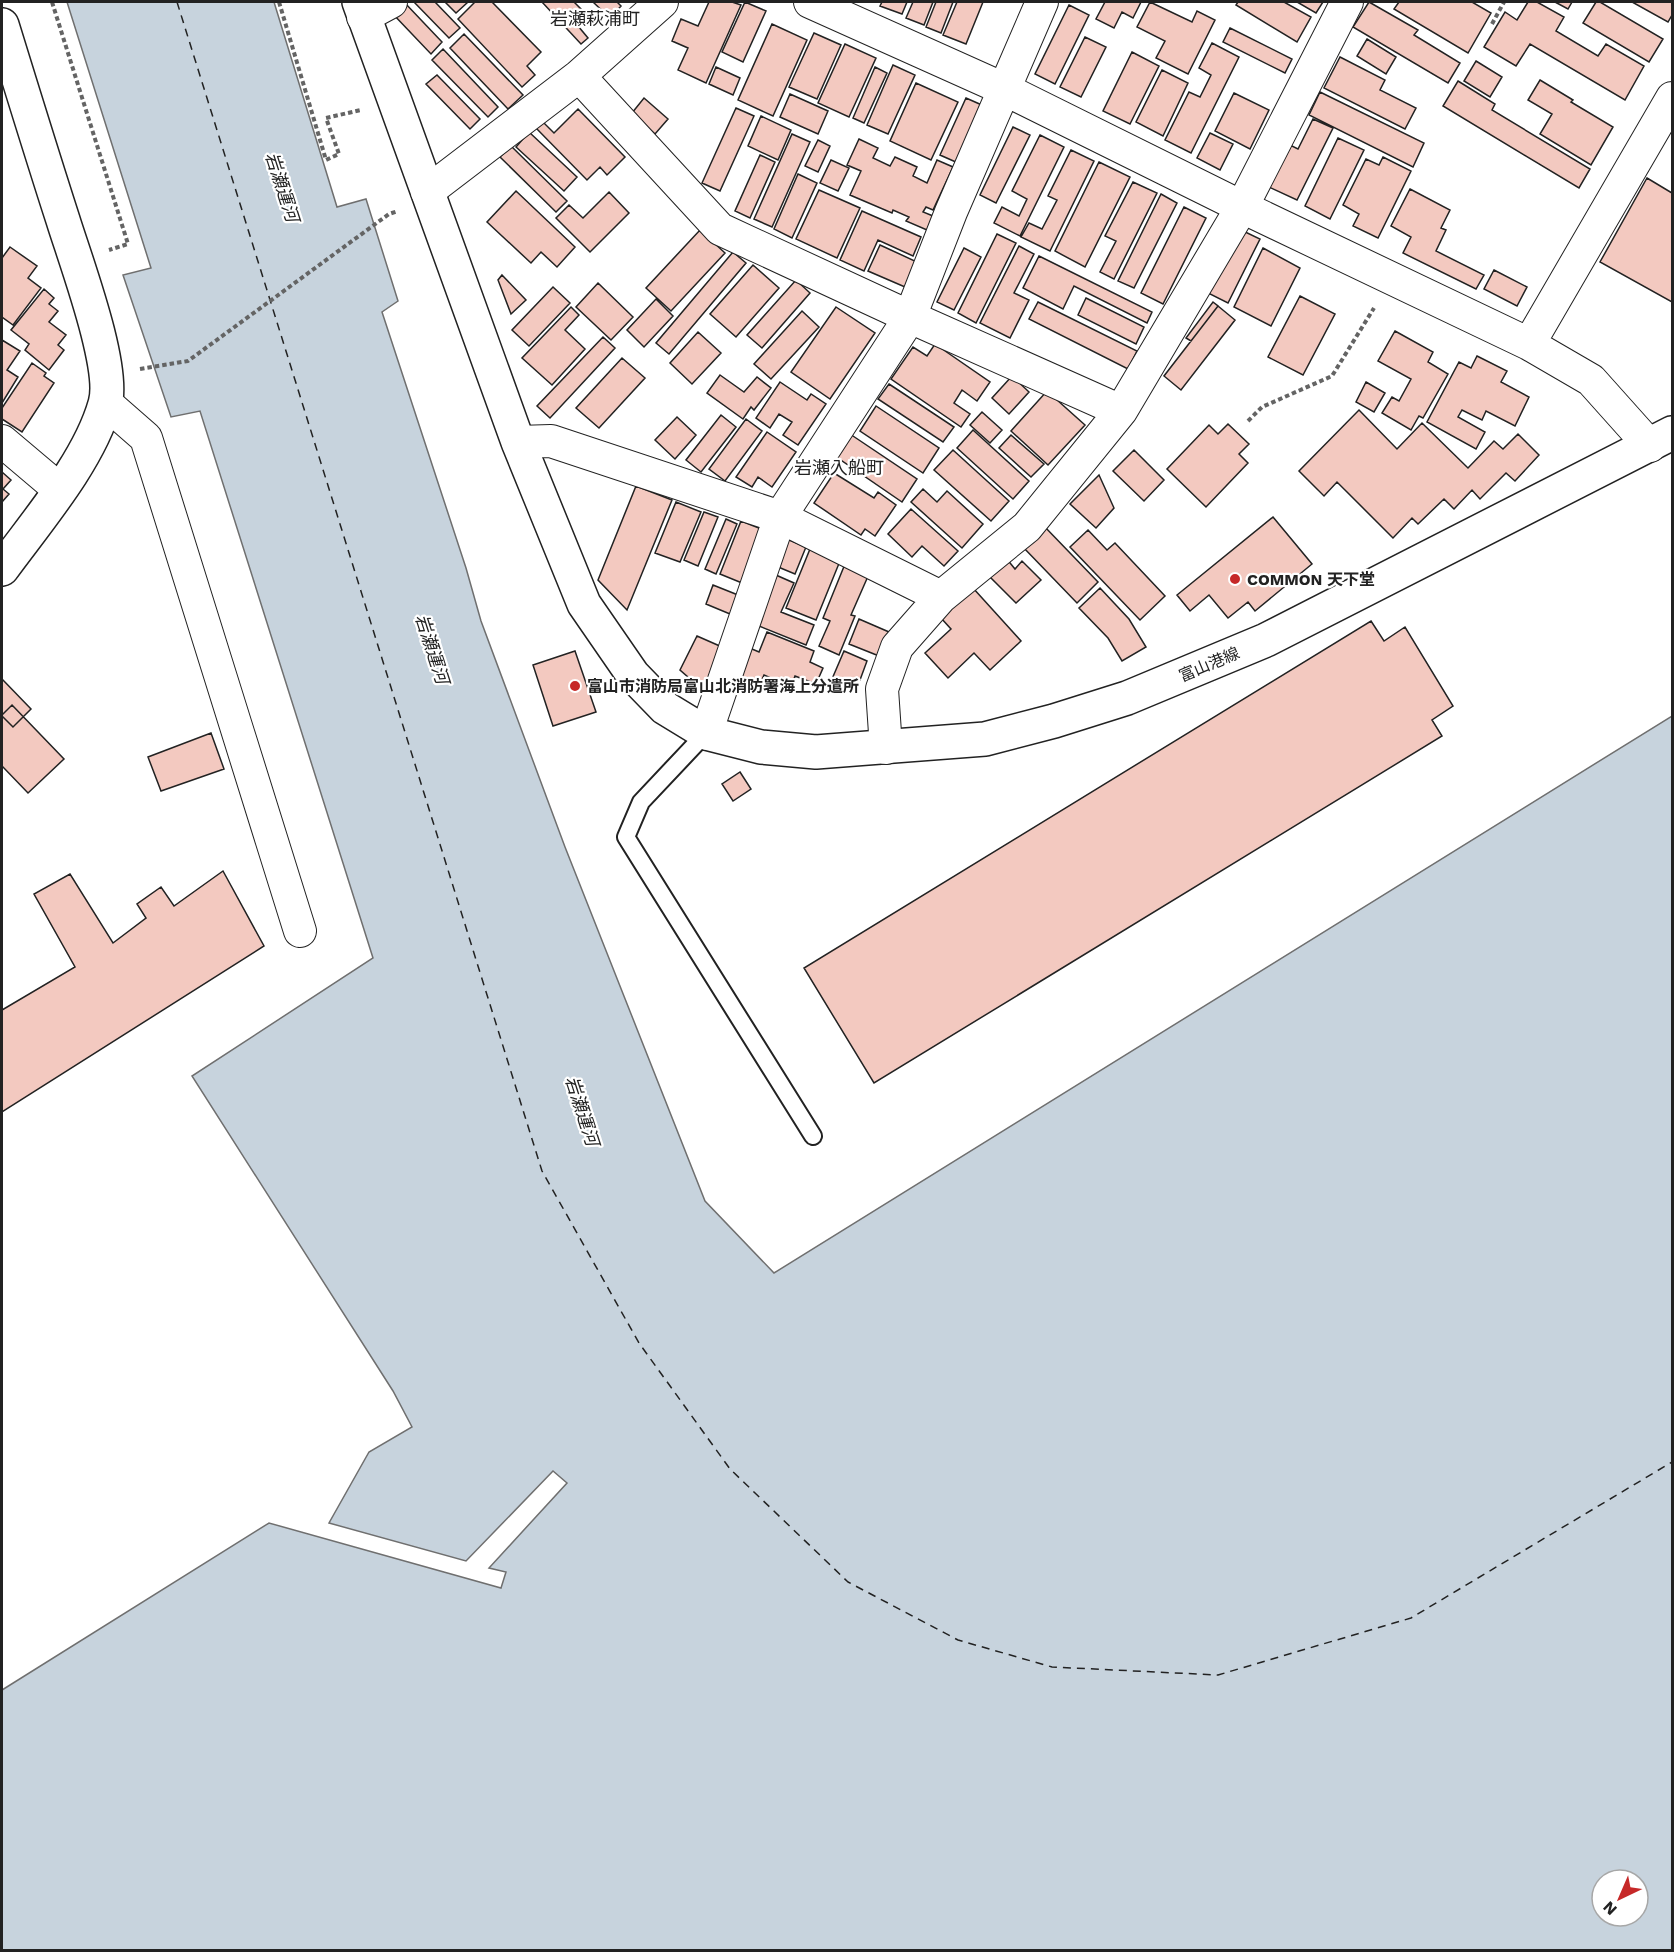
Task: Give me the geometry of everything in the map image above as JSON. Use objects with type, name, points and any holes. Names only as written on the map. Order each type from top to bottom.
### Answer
[{"type":"street","points":[[427,192],[579,76],[662,2]]},
{"type":"street","points":[[810,2],[1004,89],[1242,207],[1529,344],[1592,380],[1661,440]]},
{"type":"street","points":[[706,733],[780,517],[910,317],[951,212],[1042,2]]},
{"type":"street","points":[[886,748],[882,689],[897,647],[941,597],[1027,527],[1121,411],[1242,207],[1347,2]]},
{"type":"street","name":"富山港線","points":[[371,7],[395,103],[518,442],[584,604],[633,675],[665,708],[706,733],[761,747],[816,752],[985,739],[1054,721],[1127,698],[1266,640],[1661,440]]},
{"type":"street","points":[[2,25],[94,323],[107,373],[106,403],[87,446],[60,490],[2,568]]},
{"type":"street","points":[[579,76],[720,229],[1121,411]]},
{"type":"street","points":[[1529,344],[1672,98]]},
{"type":"street","points":[[106,403],[146,438],[300,931]]},
{"type":"street","points":[[2,441],[60,490]]},
{"type":"street","points":[[518,442],[550,441],[780,517],[941,597]]},
{"type":"lane","points":[[706,733],[641,802],[626,837],[813,1136]]},
{"type":"path","points":[[52,2],[128,244],[103,253]]},
{"type":"path","points":[[279,2],[326,160],[339,154],[326,118],[395,103]]},
{"type":"path","points":[[1491,24],[1504,2]]},
{"type":"path","points":[[139,369],[188,361],[389,214]]},
{"type":"path","points":[[1248,421],[1262,407],[1332,376],[1392,278]]},
{"type":"water","name":"岩瀬運河","points":[[67,2],[274,2],[337,207],[366,199],[398,301],[382,312],[466,568],[481,621],[565,847],[705,1201],[774,1273],[1672,716],[1672,1950],[2,1950],[2,1690],[269,1523],[501,1588],[506,1572],[489,1568],[567,1483],[553,1471],[466,1561],[329,1523],[369,1452],[412,1427],[393,1391],[192,1076],[373,958],[200,411],[171,417],[123,275],[151,268]]},
{"type":"building","points":[[404,2],[442,42],[431,54],[392,13]]},
{"type":"building","points":[[414,2],[435,2],[460,28],[449,38]]},
{"type":"building","points":[[445,2],[468,2],[456,13]]},
{"type":"building","points":[[475,2],[492,2],[541,52],[527,66],[535,75],[522,87],[458,19]]},
{"type":"building","points":[[542,2],[574,2],[583,11],[573,20],[588,38],[581,44]]},
{"type":"building","points":[[593,2],[617,2],[621,6],[610,18]]},
{"type":"building","points":[[709,2],[732,2],[741,5],[706,83],[678,70],[688,48],[672,41],[681,19],[698,26]]},
{"type":"building","points":[[745,2],[766,11],[743,62],[722,52]]},
{"type":"building","points":[[882,2],[907,2],[902,14],[880,6]]},
{"type":"building","points":[[913,2],[933,2],[924,25],[906,18]]},
{"type":"building","points":[[936,2],[953,2],[941,33],[926,27]]},
{"type":"building","points":[[957,2],[983,2],[966,44],[943,35]]},
{"type":"building","points":[[1105,2],[1141,2],[1133,18],[1122,12],[1114,28],[1096,19]]},
{"type":"building","points":[[1150,2],[1192,22],[1197,11],[1215,20],[1188,74],[1156,58],[1165,41],[1137,27]]},
{"type":"building","points":[[1238,2],[1284,2],[1311,17],[1297,42],[1236,5]]},
{"type":"building","points":[[1297,2],[1323,2],[1316,13]]},
{"type":"building","points":[[1369,2],[1418,30],[1414,35],[1460,63],[1448,83],[1353,27]]},
{"type":"building","points":[[1399,2],[1472,2],[1491,13],[1468,53],[1394,9]]},
{"type":"building","points":[[1528,2],[1537,2],[1564,17],[1556,31],[1598,56],[1606,44],[1644,66],[1625,100],[1530,44],[1516,66],[1484,47],[1505,12],[1517,20]]},
{"type":"building","points":[[1555,2],[1572,2],[1568,9]]},
{"type":"building","points":[[1596,2],[1600,2],[1663,39],[1649,62],[1583,23]]},
{"type":"building","points":[[1632,2],[1672,2],[1672,15],[1668,22]]},
{"type":"building","points":[[1069,5],[1089,15],[1055,84],[1035,74]]},
{"type":"building","points":[[772,24],[807,40],[773,116],[738,100]]},
{"type":"building","points":[[1230,28],[1292,59],[1285,73],[1223,42]]},
{"type":"building","points":[[814,33],[841,45],[817,99],[789,87]]},
{"type":"building","points":[[464,34],[523,95],[508,109],[450,48]]},
{"type":"building","points":[[1085,37],[1106,47],[1081,97],[1060,87]]},
{"type":"building","points":[[1367,39],[1396,57],[1386,74],[1357,56]]},
{"type":"building","points":[[1212,43],[1239,57],[1191,153],[1165,140],[1189,92],[1200,97],[1211,75],[1199,68]]},
{"type":"building","points":[[845,44],[876,58],[849,117],[818,103]]},
{"type":"building","points":[[443,49],[498,107],[488,117],[432,60]]},
{"type":"building","points":[[1132,52],[1159,66],[1130,124],[1103,111]]},
{"type":"building","points":[[1340,57],[1385,80],[1380,90],[1416,108],[1405,129],[1324,88]]},
{"type":"building","points":[[1476,61],[1502,77],[1490,97],[1464,81]]},
{"type":"building","points":[[893,65],[915,75],[888,134],[867,125]]},
{"type":"building","points":[[716,67],[740,78],[733,95],[709,84]]},
{"type":"building","points":[[875,67],[887,73],[864,123],[853,118]]},
{"type":"building","points":[[1162,70],[1188,83],[1163,136],[1136,122]]},
{"type":"building","points":[[437,75],[480,119],[470,129],[426,84]]},
{"type":"building","points":[[1540,80],[1613,127],[1591,165],[1540,134],[1552,114],[1528,100]]},
{"type":"building","points":[[1458,81],[1495,104],[1492,110],[1590,169],[1579,188],[1443,106]]},
{"type":"building","points":[[916,83],[958,102],[931,160],[890,141]]},
{"type":"building","points":[[1320,92],[1424,143],[1413,167],[1309,115]]},
{"type":"building","points":[[1234,93],[1269,110],[1250,149],[1215,131]]},
{"type":"building","points":[[790,94],[828,111],[818,134],[780,117]]},
{"type":"building","points":[[644,98],[668,119],[655,134],[632,113]]},
{"type":"building","points":[[966,98],[984,106],[958,163],[940,155]]},
{"type":"building","points":[[736,108],[754,116],[720,191],[702,183]]},
{"type":"building","points":[[578,109],[625,157],[607,175],[600,167],[587,180],[535,127],[541,120],[554,133]]},
{"type":"building","points":[[761,116],[791,130],[778,160],[748,146]]},
{"type":"building","points":[[1313,119],[1333,128],[1297,200],[1269,187],[1290,145],[1298,149]]},
{"type":"building","points":[[1013,127],[1030,135],[996,203],[980,195]]},
{"type":"building","points":[[529,132],[577,177],[564,191],[516,147]]},
{"type":"building","points":[[1210,133],[1233,144],[1220,170],[1197,158]]},
{"type":"building","points":[[792,134],[810,142],[772,227],[754,219]]},
{"type":"building","points":[[1040,135],[1064,147],[1020,236],[994,223],[1002,207],[1019,216],[1027,199],[1012,191]]},
{"type":"building","points":[[1338,138],[1364,150],[1330,219],[1305,206]]},
{"type":"building","points":[[859,139],[878,148],[873,158],[890,166],[895,157],[917,167],[913,176],[927,183],[937,160],[953,167],[933,210],[926,207],[923,212],[933,216],[927,230],[906,221],[909,217],[893,210],[892,213],[850,195],[861,171],[847,165]]},
{"type":"building","points":[[818,140],[830,146],[818,172],[805,166]]},
{"type":"building","points":[[511,146],[567,201],[556,212],[500,157]]},
{"type":"building","points":[[1071,150],[1094,161],[1050,251],[1021,237],[1029,223],[1042,229],[1057,200],[1048,196]]},
{"type":"building","points":[[760,155],[775,162],[750,218],[735,211]]},
{"type":"building","points":[[1383,157],[1411,171],[1378,238],[1353,226],[1359,214],[1343,205],[1366,159],[1379,165]]},
{"type":"building","points":[[831,160],[849,168],[838,191],[820,183]]},
{"type":"building","points":[[1099,162],[1130,177],[1085,267],[1055,251]]},
{"type":"building","points":[[798,174],[817,183],[792,238],[774,229]]},
{"type":"building","points":[[1647,178],[1672,193],[1672,302],[1600,262]]},
{"type":"building","points":[[1133,182],[1157,193],[1114,279],[1100,272],[1116,241],[1105,236]]},
{"type":"building","points":[[1410,189],[1450,210],[1441,228],[1446,230],[1436,251],[1484,275],[1476,289],[1403,253],[1411,237],[1391,226]]},
{"type":"building","points":[[819,190],[860,208],[837,258],[796,239]]},
{"type":"building","points":[[516,191],[575,247],[557,267],[541,252],[531,263],[487,222]]},
{"type":"building","points":[[609,192],[629,213],[590,252],[556,218],[569,205],[583,218]]},
{"type":"building","points":[[1161,194],[1177,203],[1134,288],[1118,281]]},
{"type":"building","points":[[1184,207],[1206,218],[1163,304],[1141,293]]},
{"type":"building","points":[[862,211],[921,237],[913,256],[878,240],[864,271],[840,260]]},
{"type":"building","points":[[1239,229],[1260,239],[1228,303],[1208,293]]},
{"type":"building","points":[[700,230],[725,253],[671,311],[646,288]]},
{"type":"building","points":[[997,234],[1016,243],[976,323],[958,313]]},
{"type":"building","points":[[880,245],[917,262],[905,287],[868,271]]},
{"type":"building","points":[[1019,246],[1034,254],[1014,293],[1029,300],[1010,338],[980,323]]},
{"type":"building","points":[[10,247],[37,266],[28,278],[41,288],[13,325],[2,317],[2,258]]},
{"type":"building","points":[[964,248],[981,257],[954,310],[937,302]]},
{"type":"building","points":[[1263,248],[1300,268],[1271,326],[1234,307]]},
{"type":"building","points":[[733,252],[746,263],[669,354],[656,343]]},
{"type":"building","points":[[1039,256],[1152,312],[1147,323],[1074,286],[1063,309],[1023,288]]},
{"type":"building","points":[[753,265],[779,288],[736,337],[710,314]]},
{"type":"building","points":[[1494,270],[1527,287],[1517,306],[1484,289]]},
{"type":"building","points":[[502,275],[526,300],[511,314],[498,280]]},
{"type":"building","points":[[796,280],[810,293],[762,348],[747,335]]},
{"type":"building","points":[[598,283],[633,317],[611,340],[576,307]]},
{"type":"building","points":[[553,287],[570,303],[529,346],[512,330]]},
{"type":"building","points":[[44,289],[54,298],[49,304],[58,311],[49,322],[66,335],[58,345],[64,350],[49,370],[25,350],[29,344],[11,330]]},
{"type":"building","points":[[1300,296],[1335,314],[1303,375],[1268,357]]},
{"type":"building","points":[[1086,298],[1144,327],[1136,344],[1078,315]]},
{"type":"building","points":[[656,299],[673,316],[644,347],[627,330]]},
{"type":"building","points":[[1038,302],[1137,351],[1128,369],[1029,319]]},
{"type":"building","points":[[1213,302],[1218,306],[1191,341],[1186,338]]},
{"type":"building","points":[[1218,306],[1235,320],[1181,390],[1164,376]]},
{"type":"building","points":[[571,307],[579,315],[565,330],[585,349],[552,385],[522,358]]},
{"type":"building","points":[[836,307],[875,333],[830,399],[791,372]]},
{"type":"building","points":[[802,311],[819,327],[771,379],[754,364]]},
{"type":"building","points":[[1395,331],[1433,352],[1428,362],[1448,374],[1423,418],[1419,416],[1411,430],[1382,413],[1392,397],[1399,401],[1411,379],[1378,361]]},
{"type":"building","points":[[698,332],[721,353],[692,384],[670,363]]},
{"type":"building","points":[[603,337],[615,348],[550,418],[537,406]]},
{"type":"building","points":[[2,340],[20,351],[7,370],[18,377],[2,403]]},
{"type":"building","points":[[935,344],[990,382],[977,401],[962,390],[954,403],[970,414],[961,427],[891,379],[913,347],[927,356]]},
{"type":"building","points":[[1477,356],[1507,371],[1501,382],[1529,397],[1515,426],[1486,411],[1482,420],[1462,410],[1458,417],[1485,432],[1476,449],[1427,422],[1459,362],[1471,368]]},
{"type":"building","points":[[622,358],[645,378],[599,428],[576,408]]},
{"type":"building","points":[[32,363],[46,373],[44,376],[54,383],[22,432],[2,419],[2,408]]},
{"type":"building","points":[[720,375],[744,392],[757,377],[771,388],[754,410],[751,407],[743,419],[707,393]]},
{"type":"building","points":[[1012,376],[1029,392],[1009,414],[992,398]]},
{"type":"building","points":[[780,382],[807,400],[811,394],[826,404],[798,445],[783,435],[792,422],[779,414],[770,428],[756,418]]},
{"type":"building","points":[[1366,382],[1385,393],[1374,412],[1356,402]]},
{"type":"building","points":[[889,384],[954,427],[943,442],[878,399]]},
{"type":"building","points":[[1047,391],[1085,425],[1048,465],[1011,431]]},
{"type":"building","points":[[876,406],[939,448],[923,473],[860,431]]},
{"type":"building","points":[[1359,410],[1397,449],[1422,423],[1468,468],[1494,441],[1503,449],[1518,434],[1539,455],[1515,481],[1506,473],[1480,499],[1472,490],[1454,509],[1444,499],[1418,524],[1412,518],[1393,538],[1337,482],[1324,496],[1299,471]]},
{"type":"building","points":[[982,412],[1002,430],[990,443],[970,425]]},
{"type":"building","points":[[721,415],[736,427],[701,472],[686,460]]},
{"type":"building","points":[[677,417],[696,435],[675,459],[655,440]]},
{"type":"building","points":[[746,419],[762,431],[725,481],[709,469]]},
{"type":"building","points":[[1228,424],[1249,444],[1239,454],[1248,463],[1206,507],[1167,469],[1209,425],[1218,434]]},
{"type":"building","points":[[973,430],[1029,481],[1013,499],[957,448]]},
{"type":"building","points":[[767,432],[796,452],[772,487],[758,477],[752,487],[736,477]]},
{"type":"building","points":[[850,434],[917,479],[902,502],[835,456]]},
{"type":"building","points":[[1011,435],[1044,464],[1031,477],[999,448]]},
{"type":"building","points":[[953,450],[1009,501],[991,521],[934,470]]},
{"type":"building","points":[[1134,450],[1164,480],[1144,501],[1113,471]]},
{"type":"building","points":[[2,472],[11,480],[3,489],[9,494],[2,502]]},
{"type":"building","points":[[834,473],[874,498],[878,492],[896,505],[875,536],[865,529],[861,535],[814,503]]},
{"type":"building","points":[[1099,475],[1114,508],[1096,528],[1070,504]]},
{"type":"building","points":[[636,486],[672,500],[627,610],[598,580]]},
{"type":"building","points":[[923,489],[937,502],[947,491],[983,524],[962,548],[911,502]]},
{"type":"building","points":[[676,502],[701,512],[680,562],[655,553]]},
{"type":"building","points":[[911,509],[958,551],[944,566],[922,546],[912,557],[888,534]]},
{"type":"building","points":[[704,512],[718,517],[698,566],[684,560]]},
{"type":"building","points":[[1273,517],[1312,564],[1255,611],[1248,602],[1228,618],[1209,595],[1190,611],[1177,595]]},
{"type":"building","points":[[726,519],[737,524],[716,574],[705,569]]},
{"type":"building","points":[[741,521],[764,530],[742,583],[720,574]]},
{"type":"building","points":[[1043,525],[1098,582],[1077,603],[1022,546]]},
{"type":"building","points":[[1088,530],[1107,550],[1115,543],[1165,596],[1140,620],[1070,547]]},
{"type":"building","points":[[782,537],[806,547],[795,574],[771,564]]},
{"type":"building","points":[[810,549],[840,561],[816,620],[786,608]]},
{"type":"building","points":[[1006,558],[1015,569],[1022,561],[1041,580],[1016,603],[988,575]]},
{"type":"building","points":[[845,564],[869,574],[851,615],[855,616],[839,655],[819,646],[830,621],[823,618]]},
{"type":"building","points":[[769,572],[794,583],[781,612],[814,625],[806,645],[749,622]]},
{"type":"building","points":[[713,585],[738,595],[730,614],[706,604]]},
{"type":"building","points":[[973,588],[1021,641],[990,670],[974,653],[948,678],[925,653],[951,629],[941,618]]},
{"type":"building","points":[[1100,588],[1129,619],[1146,647],[1122,661],[1108,638],[1079,608]]},
{"type":"building","points":[[859,619],[889,632],[879,656],[849,644]]},
{"type":"building","points":[[1371,621],[1384,641],[1405,627],[1453,706],[1432,720],[1442,736],[874,1083],[804,968]]},
{"type":"building","points":[[767,632],[814,651],[810,662],[823,668],[816,684],[795,676],[791,687],[764,675],[756,693],[729,683],[745,646],[759,652]]},
{"type":"building","points":[[697,636],[722,647],[704,691],[680,670]]},
{"type":"building","points":[[575,651],[596,712],[553,726],[533,665]]},
{"type":"building","points":[[844,651],[867,661],[860,680],[832,679]]},
{"type":"building","points":[[2,679],[31,709],[13,727],[2,716]]},
{"type":"building","points":[[12,705],[64,759],[28,793],[2,766],[2,715]]},
{"type":"building","points":[[211,733],[224,769],[161,791],[148,757]]},
{"type":"building","points":[[740,772],[751,789],[733,801],[722,784]]},
{"type":"building","points":[[223,871],[264,946],[2,1112],[2,1010],[75,967],[34,894],[70,874],[113,943],[146,918],[137,904],[161,887],[174,906]]},
{"type":"ferry route","points":[[177,2],[542,1171],[639,1343],[730,1469],[848,1582],[958,1640],[1052,1667],[1218,1675],[1411,1618],[1672,1462]]},
{"type":"place","name":"COMMON 天下堂","points":[[1235,579]]},
{"type":"place","name":"富山市消防局富山北消防署海上分遣所","points":[[575,686]]},
{"type":"district","name":"岩瀬萩浦町","points":[[595,19]]},
{"type":"district","name":"岩瀬入船町","points":[[839,468]]}]
